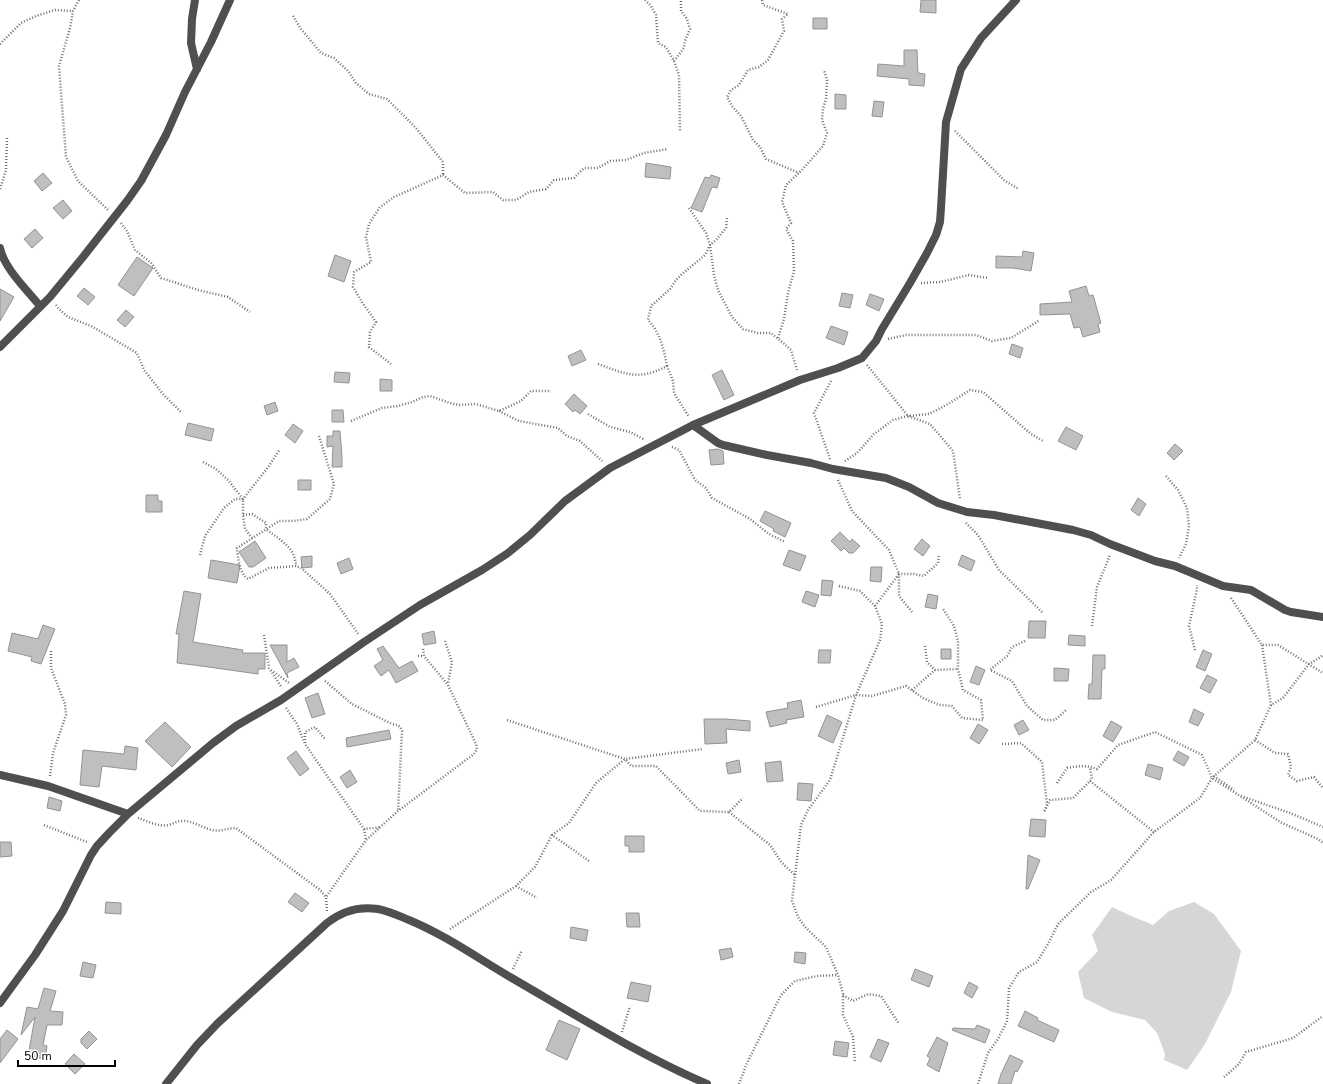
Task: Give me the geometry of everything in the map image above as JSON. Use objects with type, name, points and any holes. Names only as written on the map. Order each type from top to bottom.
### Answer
[{"type":"street","points":[[195,0],[191,43],[197,68]]},
{"type":"street","points":[[0,347],[50,297],[116,216],[141,181],[166,135],[230,0]]},
{"type":"street","points":[[0,1003],[35,955],[63,910],[97,846],[128,814],[213,743],[236,726],[318,675],[420,605],[482,570],[514,548],[530,535],[565,501],[610,468],[693,425],[800,380],[838,368],[862,358],[876,341],[936,235],[940,222],[946,122],[960,69],[981,38],[1016,0]]},
{"type":"street","points":[[0,248],[2,255],[15,275],[40,306]]},
{"type":"street","points":[[693,425],[723,445],[833,469],[897,481],[938,504],[967,512],[994,515],[1073,530],[1091,535],[1155,561],[1176,566],[1223,586],[1251,590],[1285,610],[1323,617]]},
{"type":"street","points":[[0,775],[48,786],[128,814]]},
{"type":"street","points":[[166,1084],[218,1023],[327,923],[334,917],[350,910],[370,908],[390,912],[441,935],[619,1040],[678,1071],[707,1084]]},
{"type":"path","points":[[79,0],[73,10],[70,28],[58,66],[66,157],[78,181],[116,216],[127,231],[135,250],[151,263],[160,278],[198,290],[228,297],[250,312]]},
{"type":"path","points":[[645,0],[652,6],[656,15],[658,43],[666,47],[674,61],[679,75],[680,132]]},
{"type":"path","points":[[674,61],[684,48],[690,29],[687,19],[681,11],[680,0]]},
{"type":"path","points":[[762,0],[763,5],[788,14],[782,19],[784,31],[768,60],[759,67],[748,70],[739,85],[730,90],[727,97],[732,106],[741,116],[766,159],[799,173]]},
{"type":"path","points":[[0,44],[20,23],[55,10],[73,10]]},
{"type":"path","points":[[294,16],[301,29],[320,53],[334,58],[348,71],[356,83],[369,94],[387,99],[416,128],[442,162],[443,175],[465,193],[493,192],[503,200],[516,200],[529,192],[546,189],[554,180],[574,178],[584,168],[598,168],[610,162],[626,160],[644,152],[668,149]]},
{"type":"path","points":[[778,338],[784,319],[788,293],[794,271],[793,241],[786,229],[791,223],[782,202],[786,185],[823,146],[827,133],[822,120],[826,99],[827,80],[824,70]]},
{"type":"path","points":[[946,122],[977,151],[1005,181],[1019,189]]},
{"type":"path","points":[[0,190],[6,170],[7,138]]},
{"type":"path","points":[[391,364],[369,347],[370,332],[376,322],[353,288],[354,272],[371,262],[366,237],[369,224],[380,207],[394,197],[443,175]]},
{"type":"path","points":[[690,208],[706,233],[710,245],[714,275],[718,290],[732,317],[743,329],[758,333],[771,333],[791,350],[800,380]]},
{"type":"path","points":[[693,425],[674,394],[665,353],[654,326],[648,320],[652,306],[670,289],[682,274],[705,255],[710,245],[726,228],[727,218]]},
{"type":"path","points":[[910,283],[940,282],[969,275],[988,278]]},
{"type":"path","points":[[50,297],[59,310],[68,317],[91,326],[137,352],[144,370],[163,394],[182,413]]},
{"type":"path","points":[[876,341],[906,336],[976,335],[992,341],[1011,338],[1040,320]]},
{"type":"path","points":[[862,358],[908,416],[930,424],[953,452],[960,501],[967,512]]},
{"type":"path","points":[[598,364],[627,374],[656,372],[667,366]]},
{"type":"path","points":[[838,368],[814,413],[833,469],[852,511],[889,550],[899,574],[899,596],[912,612]]},
{"type":"path","points":[[833,469],[857,453],[874,434],[893,420],[908,416],[928,414],[948,404],[970,390],[983,392],[1031,434],[1043,441]]},
{"type":"path","points":[[499,411],[521,401],[531,391],[551,391]]},
{"type":"path","points":[[351,421],[382,408],[398,406],[422,397],[430,396],[450,404],[476,404],[499,411],[518,421],[558,428],[567,436],[580,441],[610,468]]},
{"type":"path","points":[[588,414],[610,426],[630,432],[643,439],[648,448]]},
{"type":"path","points":[[319,436],[334,484],[330,499],[307,519],[279,521],[237,548],[242,573],[248,579],[269,568],[296,566],[301,568],[330,594],[364,642]]},
{"type":"path","points":[[661,441],[678,450],[695,480],[706,488],[712,498],[750,520],[769,534],[785,542]]},
{"type":"path","points":[[252,538],[245,529],[243,499],[269,466],[280,449]]},
{"type":"path","points":[[203,462],[216,469],[228,480],[243,499]]},
{"type":"path","points":[[1166,476],[1178,490],[1187,508],[1189,526],[1186,544],[1176,566]]},
{"type":"path","points":[[200,555],[205,536],[224,508],[235,499],[243,499]]},
{"type":"path","points":[[952,508],[978,535],[999,570],[1043,613]]},
{"type":"path","points":[[243,515],[252,514],[266,523],[266,529],[292,551],[296,559],[296,566]]},
{"type":"path","points":[[1092,626],[1097,587],[1110,554],[1110,544]]},
{"type":"path","points":[[899,574],[924,576],[938,563],[939,554]]},
{"type":"path","points":[[875,606],[899,574]]},
{"type":"path","points":[[1195,650],[1189,626],[1197,589],[1196,575]]},
{"type":"path","points":[[839,586],[860,591],[875,606],[882,624],[880,640],[856,695],[830,780],[808,810],[801,825],[792,900],[798,917],[805,927],[826,947],[838,975],[843,994],[844,1015],[853,1037],[855,1062]]},
{"type":"path","points":[[978,1084],[988,1053],[998,1039],[1007,1021],[1009,988],[1019,972],[1037,962],[1058,924],[1091,892],[1111,880],[1154,832],[1200,798],[1213,777],[1255,740],[1271,705],[1262,645],[1223,586]]},
{"type":"path","points":[[816,707],[856,695],[872,696],[906,686],[923,698],[939,705],[952,706],[962,718],[984,720],[981,700],[963,690],[958,669],[958,641],[954,626],[943,609]]},
{"type":"path","points":[[264,635],[269,668],[287,695],[305,744],[364,829],[366,840]]},
{"type":"path","points":[[445,641],[452,662],[448,684]]},
{"type":"path","points":[[1024,641],[1012,647],[1007,656],[990,670],[1012,681],[1027,706],[1043,720],[1055,720],[1066,710]]},
{"type":"path","points":[[1262,645],[1278,645],[1323,673]]},
{"type":"path","points":[[925,646],[927,662],[935,670]]},
{"type":"path","points":[[327,923],[326,897],[366,840],[398,811],[474,754],[477,749],[448,684],[424,656],[423,648]]},
{"type":"path","points":[[48,786],[53,753],[66,715],[65,704],[51,668],[51,650]]},
{"type":"path","points":[[1271,705],[1283,698],[1309,664],[1323,655]]},
{"type":"path","points":[[418,656],[424,656]]},
{"type":"path","points":[[269,668],[290,684],[287,695]]},
{"type":"path","points":[[912,690],[935,670],[958,669]]},
{"type":"path","points":[[318,675],[352,704],[392,724],[398,725],[401,728],[398,811]]},
{"type":"path","points":[[507,720],[626,758],[703,749]]},
{"type":"path","points":[[305,744],[305,732],[315,727],[325,739]]},
{"type":"path","points":[[1057,783],[1067,768],[1078,766],[1097,769],[1118,745],[1155,732],[1202,755],[1213,777],[1268,815],[1318,839],[1323,843]]},
{"type":"path","points":[[1255,740],[1275,753],[1288,754],[1291,767],[1288,775],[1297,781],[1314,778],[1323,788]]},
{"type":"path","points":[[1002,744],[1021,743],[1042,762],[1047,804],[1044,812],[1050,800],[1073,798],[1092,779],[1090,767]]},
{"type":"path","points":[[626,758],[631,766],[656,766],[700,810],[729,812],[770,845],[782,863],[795,875]]},
{"type":"path","points":[[441,935],[516,886],[535,867],[552,835],[569,823],[596,783],[626,758]]},
{"type":"path","points":[[1213,777],[1242,796],[1290,813],[1323,827]]},
{"type":"path","points":[[1090,781],[1154,832]]},
{"type":"path","points":[[729,812],[743,798]]},
{"type":"path","points":[[128,814],[160,825],[171,825],[182,820],[212,831],[236,828],[320,890],[326,897]]},
{"type":"path","points":[[44,826],[97,846]]},
{"type":"path","points":[[364,829],[381,826]]},
{"type":"path","points":[[552,835],[589,861]]},
{"type":"path","points":[[516,886],[537,898]]},
{"type":"path","points":[[510,977],[522,950]]},
{"type":"path","points":[[739,1084],[781,995],[795,981],[818,976],[838,975]]},
{"type":"path","points":[[843,994],[853,1001],[868,994],[881,996],[899,1024]]},
{"type":"path","points":[[619,1040],[630,1006]]},
{"type":"path","points":[[1224,1077],[1239,1064],[1246,1052],[1293,1038],[1323,1016]]},
{"type":"shaded area","points":[[1194,902],[1214,914],[1241,951],[1231,992],[1205,1044],[1187,1070],[1164,1060],[1165,1054],[1157,1033],[1145,1020],[1112,1012],[1084,998],[1078,972],[1098,951],[1092,935],[1112,907],[1153,925],[1169,911]]},
{"type":"building","points":[[921,0],[936,0],[936,13],[920,12]]},
{"type":"building","points":[[813,18],[827,18],[827,29],[813,29]]},
{"type":"building","points":[[904,50],[917,50],[918,73],[925,74],[924,86],[909,85],[909,79],[877,76],[878,64],[904,66]]},
{"type":"building","points":[[835,94],[846,95],[846,109],[835,109]]},
{"type":"building","points":[[874,101],[884,102],[882,117],[872,116]]},
{"type":"building","points":[[646,163],[671,167],[670,179],[645,177]]},
{"type":"building","points":[[43,173],[52,183],[42,191],[34,181]]},
{"type":"building","points":[[711,175],[720,178],[717,188],[712,187],[702,212],[691,208],[705,177],[710,178]]},
{"type":"building","points":[[63,200],[72,211],[63,219],[53,208]]},
{"type":"building","points":[[35,229],[43,238],[32,248],[24,239]]},
{"type":"building","points":[[1023,251],[1034,253],[1031,271],[1013,268],[996,268],[996,256],[1022,257]]},
{"type":"building","points":[[335,255],[351,261],[344,282],[328,276]]},
{"type":"building","points":[[137,257],[153,268],[134,296],[118,285]]},
{"type":"building","points":[[1086,286],[1089,296],[1093,295],[1101,323],[1098,324],[1100,332],[1083,337],[1080,327],[1074,328],[1070,314],[1040,315],[1040,304],[1072,302],[1069,291]]},
{"type":"building","points":[[84,288],[95,297],[88,305],[77,296]]},
{"type":"building","points":[[0,289],[14,297],[0,321]]},
{"type":"building","points":[[842,293],[853,295],[850,308],[839,306]]},
{"type":"building","points":[[870,294],[884,299],[879,311],[866,305]]},
{"type":"building","points":[[126,310],[134,317],[125,327],[117,320]]},
{"type":"building","points":[[831,326],[848,332],[844,345],[826,338]]},
{"type":"building","points":[[1012,344],[1023,348],[1020,358],[1009,354]]},
{"type":"building","points":[[581,350],[586,360],[572,366],[568,356]]},
{"type":"building","points":[[722,370],[734,395],[724,400],[712,375]]},
{"type":"building","points":[[335,372],[350,373],[349,383],[334,382]]},
{"type":"building","points":[[380,379],[392,380],[392,391],[380,391]]},
{"type":"building","points":[[574,394],[587,406],[580,414],[575,410],[573,412],[565,404]]},
{"type":"building","points":[[275,402],[278,411],[267,415],[264,406]]},
{"type":"building","points":[[332,410],[343,410],[344,422],[332,422]]},
{"type":"building","points":[[188,423],[214,429],[211,441],[185,435]]},
{"type":"building","points":[[293,424],[303,431],[295,443],[285,435]]},
{"type":"building","points":[[1066,427],[1083,436],[1076,450],[1058,441]]},
{"type":"building","points":[[333,431],[340,431],[342,467],[332,467],[333,446],[327,447],[327,436],[333,436]]},
{"type":"building","points":[[1175,444],[1183,451],[1174,460],[1167,453]]},
{"type":"building","points":[[718,449],[723,451],[724,464],[711,465],[709,450]]},
{"type":"building","points":[[298,480],[311,480],[311,490],[298,490]]},
{"type":"building","points":[[146,495],[158,495],[158,501],[162,501],[162,512],[146,512]]},
{"type":"building","points":[[1138,498],[1146,504],[1139,516],[1131,510]]},
{"type":"building","points":[[765,511],[791,523],[785,537],[773,531],[774,529],[760,521]]},
{"type":"building","points":[[840,532],[850,542],[852,539],[860,546],[853,553],[849,553],[844,548],[841,551],[831,541]]},
{"type":"building","points":[[922,539],[930,546],[923,556],[914,549]]},
{"type":"building","points":[[255,541],[266,558],[253,567],[249,567],[239,552]]},
{"type":"building","points":[[789,550],[806,556],[800,571],[783,565]]},
{"type":"building","points":[[962,555],[975,561],[971,571],[958,565]]},
{"type":"building","points":[[312,556],[312,567],[302,568],[301,557]]},
{"type":"building","points":[[349,558],[353,569],[341,574],[337,563]]},
{"type":"building","points":[[211,560],[240,565],[237,583],[208,578]]},
{"type":"building","points":[[871,567],[882,567],[881,582],[870,581]]},
{"type":"building","points":[[822,580],[833,581],[831,596],[821,595]]},
{"type":"building","points":[[184,591],[201,594],[193,642],[243,650],[242,653],[265,653],[265,669],[258,669],[258,674],[177,663],[179,634],[176,634]]},
{"type":"building","points":[[806,591],[819,595],[815,607],[802,602]]},
{"type":"building","points":[[928,594],[938,596],[936,609],[925,607]]},
{"type":"building","points":[[1029,621],[1046,621],[1045,638],[1028,638]]},
{"type":"building","points":[[43,625],[55,629],[41,664],[31,661],[32,657],[8,651],[12,633],[38,639]]},
{"type":"building","points":[[434,631],[436,643],[424,645],[422,634]]},
{"type":"building","points":[[1069,635],[1085,636],[1085,646],[1068,645]]},
{"type":"building","points":[[270,645],[287,645],[287,662],[294,658],[299,667],[287,673],[288,678]]},
{"type":"building","points":[[383,646],[399,668],[412,661],[418,671],[396,683],[389,670],[381,676],[374,666],[383,660],[377,649]]},
{"type":"building","points":[[941,649],[951,649],[951,659],[941,659]]},
{"type":"building","points":[[819,650],[831,650],[830,663],[818,663]]},
{"type":"building","points":[[1203,650],[1212,654],[1205,671],[1196,667]]},
{"type":"building","points":[[1093,655],[1105,655],[1105,669],[1102,669],[1101,699],[1088,699],[1089,684],[1092,684]]},
{"type":"building","points":[[976,666],[985,670],[979,685],[970,682]]},
{"type":"building","points":[[1054,668],[1069,669],[1068,681],[1054,681]]},
{"type":"building","points":[[1207,675],[1217,680],[1210,693],[1200,688]]},
{"type":"building","points":[[318,693],[325,714],[312,718],[305,698]]},
{"type":"building","points":[[801,700],[804,717],[786,720],[787,723],[770,727],[766,712],[788,708],[787,703]]},
{"type":"building","points":[[1194,709],[1204,714],[1198,726],[1189,722]]},
{"type":"building","points":[[827,715],[842,722],[833,743],[818,736]]},
{"type":"building","points":[[704,719],[750,721],[750,731],[726,729],[727,743],[705,744]]},
{"type":"building","points":[[1023,720],[1029,730],[1019,735],[1014,725]]},
{"type":"building","points":[[1111,721],[1122,727],[1113,742],[1103,736]]},
{"type":"building","points":[[165,722],[191,747],[172,767],[145,741]]},
{"type":"building","points":[[978,724],[988,730],[979,744],[970,738]]},
{"type":"building","points":[[389,730],[391,739],[347,747],[346,738]]},
{"type":"building","points":[[125,746],[138,748],[136,770],[102,766],[99,787],[80,785],[83,750],[124,754]]},
{"type":"building","points":[[296,751],[309,769],[300,776],[287,758]]},
{"type":"building","points":[[1178,751],[1189,757],[1184,766],[1173,760]]},
{"type":"building","points":[[739,760],[741,772],[728,774],[726,763]]},
{"type":"building","points":[[781,761],[783,781],[767,782],[765,763]]},
{"type":"building","points":[[1148,764],[1163,768],[1160,780],[1145,775]]},
{"type":"building","points":[[350,770],[357,782],[347,788],[340,777]]},
{"type":"building","points":[[798,783],[813,784],[811,801],[797,800]]},
{"type":"building","points":[[49,797],[62,801],[60,811],[47,808]]},
{"type":"building","points":[[1031,819],[1046,820],[1045,837],[1029,836]]},
{"type":"building","points":[[625,836],[644,836],[644,852],[629,852],[629,846],[625,846]]},
{"type":"building","points":[[0,842],[11,842],[12,856],[0,857]]},
{"type":"building","points":[[1028,855],[1040,860],[1028,889],[1026,889]]},
{"type":"building","points":[[295,893],[309,903],[302,912],[288,902]]},
{"type":"building","points":[[106,902],[121,903],[121,914],[105,913]]},
{"type":"building","points":[[626,913],[639,913],[640,927],[627,927]]},
{"type":"building","points":[[571,927],[588,930],[586,941],[570,938]]},
{"type":"building","points":[[731,948],[733,957],[721,960],[719,950]]},
{"type":"building","points":[[795,952],[806,953],[805,964],[794,962]]},
{"type":"building","points":[[83,962],[96,965],[93,978],[80,976]]},
{"type":"building","points":[[915,969],[933,976],[929,987],[911,980]]},
{"type":"building","points":[[631,982],[651,986],[648,1002],[627,998]]},
{"type":"building","points":[[969,982],[978,987],[972,998],[964,993]]},
{"type":"building","points":[[44,988],[56,991],[50,1011],[63,1012],[62,1025],[47,1025],[43,1045],[47,1046],[45,1059],[28,1056],[35,1017],[21,1035],[27,1007],[38,1009]]},
{"type":"building","points":[[1025,1011],[1038,1018],[1037,1020],[1059,1030],[1054,1042],[1018,1026]]},
{"type":"building","points":[[559,1020],[580,1029],[567,1060],[546,1050]]},
{"type":"building","points":[[977,1025],[990,1030],[985,1043],[952,1030],[953,1028],[975,1029]]},
{"type":"building","points":[[7,1030],[18,1039],[0,1063],[0,1039]]},
{"type":"building","points":[[89,1031],[97,1039],[87,1049],[81,1043],[81,1039]]},
{"type":"building","points":[[937,1037],[948,1043],[939,1072],[927,1065],[930,1058],[927,1056]]},
{"type":"building","points":[[878,1039],[889,1043],[881,1062],[870,1057]]},
{"type":"building","points":[[835,1041],[849,1043],[847,1057],[833,1055]]},
{"type":"building","points":[[74,1054],[85,1064],[75,1074],[65,1064]]},
{"type":"building","points":[[1010,1055],[1023,1061],[1017,1072],[1015,1071],[1011,1084],[998,1084],[1001,1074]]}]
